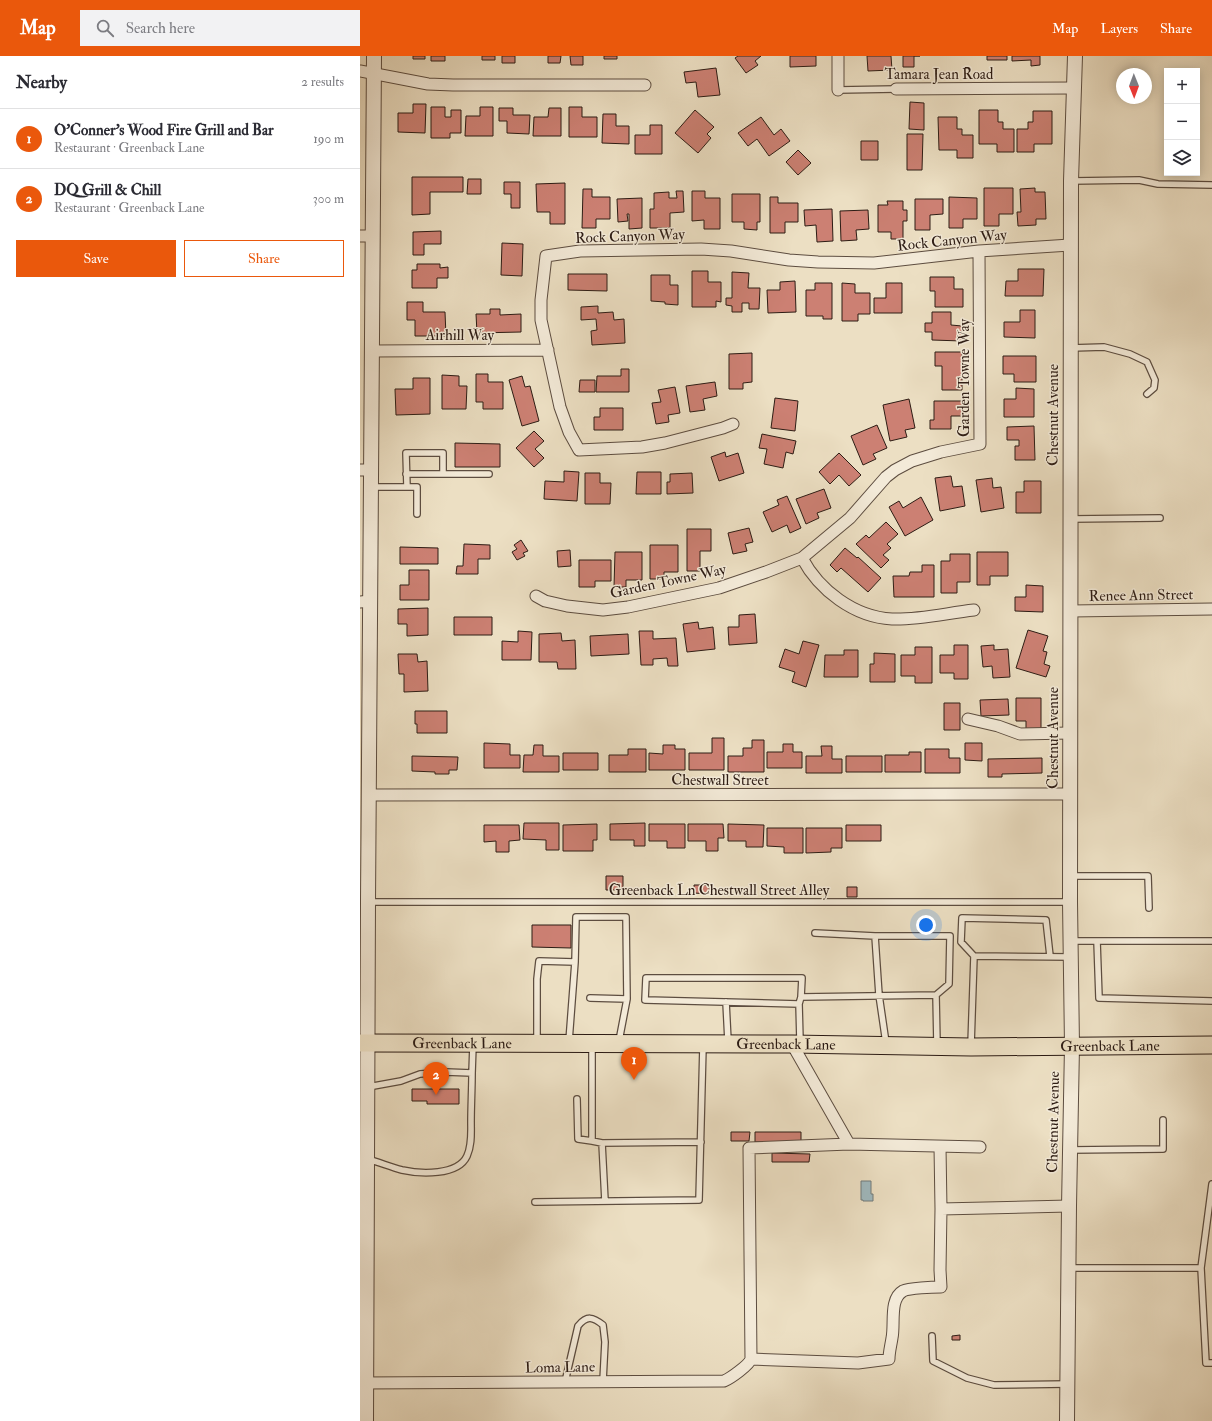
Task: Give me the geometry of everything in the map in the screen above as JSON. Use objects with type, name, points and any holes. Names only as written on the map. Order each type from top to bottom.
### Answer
[{"type":"main road","name":"Greenback Lane","points":[[364,1043],[796,1044],[971,1047],[1212,1045]]},
{"type":"street","points":[[366,1421],[363,1383],[368,1087],[364,1043],[364,999],[368,902],[369,795],[365,602],[372,487],[366,470],[372,351],[366,236],[374,56]]},
{"type":"street","name":"Tamara Jean Road","points":[[838,56],[838,90]]},
{"type":"street","name":"Chestnut Avenue","points":[[1067,1421],[1072,1046],[1070,902],[1070,245],[1074,56]]},
{"type":"street","points":[[360,71],[428,84],[645,85]]},
{"type":"street","name":"Tamara Jean Road","points":[[896,89],[1074,88]]},
{"type":"street","name":"Rock Canyon Way","points":[[733,424],[723,428],[650,446],[579,450],[569,432],[560,407],[540,310],[546,256],[580,251],[701,249],[731,251],[790,260],[874,263],[980,251],[1070,245]]},
{"type":"street","name":"Garden Towne Way","points":[[536,596],[545,601],[583,609],[603,610],[628,607],[719,588],[766,572],[802,558],[850,518],[886,477],[896,470],[925,456],[980,444],[980,251]]},
{"type":"street","name":"Airhill Way","points":[[372,351],[548,350]]},
{"type":"street","points":[[802,558],[812,574],[836,597],[849,606],[870,615],[892,619],[913,619],[974,610]]},
{"type":"street","name":"Renee Ann Street","points":[[1071,611],[1212,609]]},
{"type":"street","points":[[968,719],[998,726],[1020,734],[1070,733]]},
{"type":"street","name":"Chestwall Street","points":[[369,795],[1070,794]]},
{"type":"street","points":[[796,1044],[849,1144]]},
{"type":"street","points":[[940,1147],[941,1287],[904,1290],[896,1297],[889,1359],[858,1363],[751,1359],[749,1148],[849,1144],[980,1147]]},
{"type":"street","points":[[941,1209],[1069,1206]]},
{"type":"street","name":"Loma Lane","points":[[363,1383],[724,1381],[750,1363],[751,1359]]},
{"type":"lane","name":"Tamara Jean Road","points":[[838,90],[896,89]]},
{"type":"lane","points":[[1071,181],[1139,180],[1158,184],[1212,185]]},
{"type":"lane","points":[[1070,348],[1104,347],[1130,354],[1147,362],[1155,380],[1154,388],[1146,394]]},
{"type":"lane","points":[[407,487],[406,453],[443,453],[443,474]]},
{"type":"lane","points":[[406,474],[489,474]]},
{"type":"lane","points":[[372,487],[417,487],[417,514]]},
{"type":"lane","points":[[1070,519],[1160,518]]},
{"type":"lane","points":[[1070,876],[1148,876],[1149,908]]},
{"type":"lane","name":"Greenback Ln Chestwall Street Alley","points":[[368,902],[1070,902]]},
{"type":"lane","points":[[569,1044],[575,962],[576,917],[626,917],[627,999],[619,1044]]},
{"type":"lane","points":[[971,1047],[974,956],[961,942],[962,918],[1046,920],[1050,956]]},
{"type":"lane","points":[[801,997],[936,995],[949,984],[950,936],[875,936],[815,933]]},
{"type":"lane","points":[[875,936],[879,995],[887,1046]]},
{"type":"lane","points":[[1071,941],[1212,941]]},
{"type":"lane","points":[[1097,941],[1099,998],[1212,1001]]},
{"type":"lane","points":[[974,956],[1071,956]]},
{"type":"lane","points":[[537,1044],[537,979],[539,961],[575,962]]},
{"type":"lane","points":[[796,1044],[802,978],[646,978],[645,1000],[799,1004]]},
{"type":"lane","points":[[936,995],[937,1046]]},
{"type":"lane","points":[[590,998],[627,999]]},
{"type":"lane","points":[[726,1002],[728,1044]]},
{"type":"lane","points":[[367,1159],[403,1170],[429,1173],[445,1171],[457,1166],[467,1157],[470,1142],[473,1043]]},
{"type":"lane","points":[[592,1044],[592,1141]]},
{"type":"lane","points":[[535,1202],[699,1200],[703,1044]]},
{"type":"lane","points":[[368,1087],[400,1081],[420,1074],[446,1072],[472,1073]]},
{"type":"lane","points":[[577,1099],[578,1139],[602,1143],[701,1142]]},
{"type":"lane","points":[[1070,1150],[1163,1149],[1162,1120]]},
{"type":"lane","points":[[602,1143],[605,1201]]},
{"type":"lane","points":[[1212,1184],[1201,1268],[1206,1362],[1212,1363]]},
{"type":"lane","points":[[1069,1268],[1201,1268]]},
{"type":"lane","points":[[565,1382],[578,1326],[587,1318],[596,1319],[603,1325],[605,1342],[602,1381]]},
{"type":"lane","points":[[932,1336],[933,1361],[967,1378],[994,1385],[1068,1384]]},
{"type":"water","points":[[861,1181],[871,1181],[871,1194],[873,1194],[873,1201],[861,1200]]},
{"type":"building","points":[[413,56],[425,56],[425,59],[413,59]]},
{"type":"building","points":[[431,56],[445,56],[445,61],[431,61]]},
{"type":"building","points":[[482,56],[495,56],[495,60],[482,60]]},
{"type":"building","points":[[502,56],[515,56],[515,63],[502,63]]},
{"type":"building","points":[[548,56],[561,56],[560,63],[548,63]]},
{"type":"building","points":[[570,56],[583,56],[583,65],[571,65]]},
{"type":"building","points":[[604,56],[617,56],[617,59],[604,59]]},
{"type":"building","points":[[738,56],[761,56],[755,61],[758,65],[746,73],[735,58]]},
{"type":"building","points":[[790,56],[816,56],[816,66],[790,67]]},
{"type":"building","points":[[867,56],[891,56],[892,70],[868,71]]},
{"type":"building","points":[[903,56],[914,56],[914,67],[903,67]]},
{"type":"building","points":[[987,56],[1007,56],[1007,60],[987,60]]},
{"type":"building","points":[[1012,56],[1040,56],[1040,65],[1031,66],[1031,60],[1012,61]]},
{"type":"building","points":[[716,68],[720,95],[698,97],[696,82],[686,83],[684,72]]},
{"type":"building","points":[[910,102],[924,103],[924,130],[909,129]]},
{"type":"building","points":[[413,104],[426,104],[425,133],[398,132],[398,113],[413,113]]},
{"type":"building","points":[[431,107],[445,107],[445,117],[451,117],[451,110],[461,110],[461,133],[450,133],[450,138],[431,138]]},
{"type":"building","points":[[480,107],[493,107],[493,136],[465,136],[466,116],[480,116]]},
{"type":"building","points":[[569,107],[582,107],[582,117],[597,117],[597,137],[569,137]]},
{"type":"building","points":[[499,108],[513,108],[513,115],[530,115],[529,134],[507,133],[507,121],[499,121]]},
{"type":"building","points":[[549,108],[561,108],[561,136],[533,136],[534,117],[548,117]]},
{"type":"building","points":[[695,110],[714,127],[707,134],[711,138],[698,153],[675,133]]},
{"type":"building","points":[[979,110],[998,110],[998,122],[1003,122],[1003,129],[1014,129],[1014,152],[997,152],[997,144],[979,144]]},
{"type":"building","points":[[1033,111],[1052,111],[1052,144],[1034,144],[1034,152],[1017,152],[1017,129],[1028,129],[1028,122],[1033,122]]},
{"type":"building","points":[[603,114],[616,114],[616,126],[629,126],[629,144],[602,143]]},
{"type":"building","points":[[761,117],[774,135],[781,129],[790,141],[769,156],[757,139],[748,146],[738,133]]},
{"type":"building","points":[[938,117],[957,117],[957,129],[962,129],[962,135],[973,135],[973,158],[957,158],[957,150],[939,150]]},
{"type":"building","points":[[650,125],[662,125],[662,154],[635,154],[635,135],[650,135]]},
{"type":"building","points":[[907,134],[923,134],[922,170],[907,170]]},
{"type":"building","points":[[861,141],[878,141],[878,160],[861,160]]},
{"type":"building","points":[[798,150],[811,163],[798,175],[786,162]]},
{"type":"building","points":[[412,177],[463,177],[463,192],[430,192],[430,214],[412,215]]},
{"type":"building","points":[[468,179],[481,179],[481,194],[467,194]]},
{"type":"building","points":[[504,182],[520,182],[520,208],[511,208],[511,194],[504,194]]},
{"type":"building","points":[[565,183],[565,224],[550,224],[550,212],[537,212],[536,184]]},
{"type":"building","points":[[984,188],[1013,188],[1013,214],[999,214],[999,226],[984,226]]},
{"type":"building","points":[[1035,188],[1035,192],[1045,192],[1046,219],[1036,219],[1036,225],[1018,226],[1017,212],[1021,212],[1020,189]]},
{"type":"building","points":[[583,189],[592,189],[592,197],[610,197],[610,219],[596,219],[596,228],[582,228]]},
{"type":"building","points":[[676,191],[683,191],[684,212],[670,213],[670,228],[650,228],[650,209],[654,209],[654,193],[669,192],[669,198],[677,198]]},
{"type":"building","points":[[692,191],[705,191],[705,198],[720,198],[720,229],[704,229],[704,220],[692,221]]},
{"type":"building","points":[[732,194],[760,194],[760,222],[757,222],[757,230],[744,229],[744,222],[732,222]]},
{"type":"building","points":[[770,197],[778,197],[778,203],[798,203],[798,222],[785,222],[785,233],[770,233]]},
{"type":"building","points":[[949,197],[977,198],[977,219],[963,219],[963,228],[949,228]]},
{"type":"building","points":[[642,198],[642,228],[629,229],[629,214],[627,214],[628,221],[618,222],[617,199]]},
{"type":"building","points":[[915,199],[943,199],[943,214],[930,215],[930,230],[915,230]]},
{"type":"building","points":[[887,201],[903,201],[903,210],[907,210],[907,221],[903,221],[903,239],[891,239],[891,232],[878,232],[878,205],[888,205]]},
{"type":"building","points":[[832,209],[833,241],[817,242],[816,225],[805,226],[804,210]]},
{"type":"building","points":[[868,210],[869,229],[856,230],[857,240],[841,241],[840,211]]},
{"type":"building","points":[[441,231],[441,244],[424,244],[424,255],[413,255],[413,232]]},
{"type":"building","points":[[502,243],[523,244],[522,276],[501,275]]},
{"type":"building","points":[[417,264],[440,264],[440,268],[448,267],[448,278],[437,278],[437,288],[412,288],[412,270],[417,270]]},
{"type":"building","points":[[1018,269],[1044,269],[1043,296],[1005,296],[1006,281],[1018,281]]},
{"type":"building","points":[[692,271],[708,271],[708,282],[721,282],[721,302],[716,301],[716,307],[692,307]]},
{"type":"building","points":[[732,272],[749,273],[748,288],[760,288],[759,309],[749,309],[749,303],[742,303],[742,312],[732,312],[732,306],[726,305],[726,298],[732,298]]},
{"type":"building","points":[[568,274],[607,274],[607,291],[568,290]]},
{"type":"building","points":[[651,275],[670,275],[670,285],[678,285],[678,305],[651,301]]},
{"type":"building","points":[[930,277],[954,277],[954,289],[963,289],[963,307],[935,307],[935,291],[930,291]]},
{"type":"building","points":[[795,281],[796,312],[768,313],[767,290],[780,290],[780,282]]},
{"type":"building","points":[[815,283],[832,283],[832,319],[823,319],[823,316],[806,316],[806,290],[815,290]]},
{"type":"building","points":[[842,283],[855,284],[855,293],[870,293],[870,314],[858,314],[858,321],[842,321]]},
{"type":"building","points":[[886,283],[902,283],[902,313],[874,313],[874,298],[886,298]]},
{"type":"building","points":[[407,302],[423,302],[423,312],[445,312],[446,336],[415,336],[415,320],[407,320]]},
{"type":"building","points":[[598,306],[598,313],[613,312],[614,320],[624,319],[625,343],[592,345],[591,331],[597,330],[596,319],[581,320],[581,307]]},
{"type":"building","points":[[490,309],[500,309],[500,315],[521,314],[521,332],[477,333],[476,314],[490,314]]},
{"type":"building","points":[[1020,310],[1035,310],[1035,338],[1004,337],[1004,322],[1020,322]]},
{"type":"building","points":[[932,312],[951,312],[951,325],[962,326],[962,341],[932,340],[932,332],[925,332],[925,323],[932,323]]},
{"type":"building","points":[[935,352],[962,352],[962,390],[942,390],[942,366],[935,366]]},
{"type":"building","points":[[752,353],[752,382],[743,383],[743,389],[729,389],[729,354]]},
{"type":"building","points":[[1003,356],[1036,356],[1036,382],[1014,382],[1014,374],[1003,374]]},
{"type":"building","points":[[621,369],[629,369],[629,392],[596,392],[597,376],[621,376]]},
{"type":"building","points":[[476,374],[488,374],[488,382],[503,382],[503,409],[483,409],[483,402],[476,402]]},
{"type":"building","points":[[442,375],[459,376],[459,386],[467,386],[466,409],[442,409]]},
{"type":"building","points":[[522,376],[525,387],[530,386],[539,421],[522,426],[509,380]]},
{"type":"building","points":[[413,378],[430,378],[430,414],[396,415],[395,389],[413,389]]},
{"type":"building","points":[[580,380],[595,380],[595,392],[579,392]]},
{"type":"building","points":[[715,382],[717,396],[703,399],[705,410],[690,412],[686,386]]},
{"type":"building","points":[[675,387],[680,413],[668,415],[669,422],[656,424],[652,403],[661,402],[658,390]]},
{"type":"building","points":[[1016,388],[1034,389],[1034,417],[1004,417],[1004,399],[1016,399]]},
{"type":"building","points":[[775,398],[798,401],[795,431],[771,428]]},
{"type":"building","points":[[909,399],[915,428],[905,430],[907,437],[890,441],[883,405]]},
{"type":"building","points":[[934,401],[963,401],[963,416],[951,416],[951,429],[930,429],[930,420],[934,420]]},
{"type":"building","points":[[600,408],[623,408],[623,430],[594,430],[594,417],[600,417]]},
{"type":"building","points":[[877,425],[887,448],[873,454],[876,459],[863,465],[851,436]]},
{"type":"building","points":[[1034,426],[1035,460],[1015,460],[1015,446],[1019,446],[1019,440],[1007,440],[1007,427]]},
{"type":"building","points":[[534,431],[544,441],[535,449],[544,458],[534,467],[516,448]]},
{"type":"building","points":[[762,434],[796,441],[793,454],[786,452],[783,468],[764,464],[767,449],[759,448]]},
{"type":"building","points":[[455,443],[500,444],[500,467],[455,467]]},
{"type":"building","points":[[725,452],[726,457],[738,453],[744,473],[719,481],[711,457]]},
{"type":"building","points":[[839,453],[861,475],[849,486],[839,475],[830,484],[819,472]]},
{"type":"building","points":[[564,471],[579,472],[577,501],[544,499],[545,481],[564,482]]},
{"type":"building","points":[[637,472],[661,472],[661,494],[636,494]]},
{"type":"building","points":[[585,473],[600,473],[600,483],[611,483],[610,504],[585,504]]},
{"type":"building","points":[[692,473],[693,493],[667,494],[667,482],[670,482],[670,474]]},
{"type":"building","points":[[951,476],[953,487],[962,486],[965,506],[940,511],[935,478]]},
{"type":"building","points":[[992,478],[993,488],[1001,487],[1004,508],[981,512],[976,480]]},
{"type":"building","points":[[1024,481],[1041,481],[1041,513],[1016,513],[1016,492],[1024,492]]},
{"type":"building","points":[[824,489],[831,508],[817,513],[819,518],[806,524],[796,499]]},
{"type":"building","points":[[787,496],[801,528],[790,533],[787,525],[772,532],[763,512],[779,505],[777,500]]},
{"type":"building","points":[[921,497],[933,520],[905,536],[889,507],[899,501],[903,508]]},
{"type":"building","points":[[886,522],[898,534],[887,544],[891,548],[883,555],[889,560],[881,568],[856,544],[866,535],[869,538]]},
{"type":"building","points":[[749,528],[753,542],[745,544],[747,551],[733,554],[728,533]]},
{"type":"building","points":[[687,529],[711,529],[711,551],[700,551],[700,571],[687,571]]},
{"type":"building","points":[[521,540],[528,551],[523,553],[525,556],[517,560],[512,552],[517,549],[514,545]]},
{"type":"building","points":[[464,544],[490,545],[490,559],[478,559],[478,574],[456,574],[457,566],[463,566]]},
{"type":"building","points":[[650,545],[678,545],[678,572],[664,572],[664,579],[650,579]]},
{"type":"building","points":[[400,547],[438,548],[438,564],[400,564]]},
{"type":"building","points":[[845,548],[857,558],[858,557],[881,578],[868,592],[841,568],[837,572],[830,565]]},
{"type":"building","points":[[570,550],[571,566],[558,567],[557,551]]},
{"type":"building","points":[[615,552],[642,552],[642,580],[626,580],[626,587],[614,587]]},
{"type":"building","points":[[977,552],[1008,552],[1008,576],[990,576],[990,585],[977,585]]},
{"type":"building","points":[[950,554],[970,554],[970,582],[957,582],[957,593],[941,593],[941,561],[950,561]]},
{"type":"building","points":[[579,560],[611,560],[611,581],[595,581],[595,587],[579,587]]},
{"type":"building","points":[[922,565],[934,565],[934,597],[894,597],[893,576],[909,576],[910,572],[922,572]]},
{"type":"building","points":[[409,570],[429,570],[429,600],[400,600],[400,585],[409,585]]},
{"type":"building","points":[[1026,585],[1043,586],[1043,612],[1015,611],[1015,597],[1026,597]]},
{"type":"building","points":[[428,608],[428,635],[407,636],[407,624],[398,624],[398,609]]},
{"type":"building","points":[[755,614],[757,643],[729,645],[728,627],[739,627],[739,615]]},
{"type":"building","points":[[454,617],[492,617],[492,635],[454,635]]},
{"type":"building","points":[[698,622],[699,629],[713,627],[715,649],[687,652],[683,624]]},
{"type":"building","points":[[1028,630],[1048,636],[1043,651],[1047,652],[1044,664],[1050,666],[1046,677],[1016,668]]},
{"type":"building","points":[[518,631],[532,632],[531,660],[502,660],[502,641],[518,642]]},
{"type":"building","points":[[639,631],[653,631],[653,639],[676,638],[678,666],[668,666],[667,658],[653,659],[653,665],[641,665]]},
{"type":"building","points":[[561,633],[562,641],[575,640],[576,669],[558,669],[557,662],[539,662],[539,634]]},
{"type":"building","points":[[628,634],[629,654],[591,656],[590,636]]},
{"type":"building","points":[[803,641],[819,645],[806,687],[792,682],[795,672],[779,667],[785,649],[799,654]]},
{"type":"building","points":[[954,645],[968,645],[968,679],[954,679],[954,673],[940,673],[940,655],[954,655]]},
{"type":"building","points":[[994,645],[994,650],[1008,649],[1010,677],[993,678],[992,666],[983,667],[981,646]]},
{"type":"building","points":[[915,647],[932,647],[932,683],[915,683],[915,676],[901,676],[901,655],[915,655]]},
{"type":"building","points":[[844,650],[858,650],[858,677],[824,677],[825,655],[844,655]]},
{"type":"building","points":[[874,653],[895,654],[895,682],[870,682],[870,664],[874,664]]},
{"type":"building","points":[[398,654],[417,654],[418,662],[427,661],[428,691],[404,692],[404,674],[399,674]]},
{"type":"building","points":[[1016,698],[1041,698],[1041,731],[1026,731],[1026,721],[1016,721]]},
{"type":"building","points":[[1008,699],[1009,715],[981,716],[980,700]]},
{"type":"building","points":[[944,703],[960,703],[960,730],[944,730]]},
{"type":"building","points":[[415,711],[447,711],[447,733],[417,733]]},
{"type":"building","points":[[712,738],[724,738],[724,770],[689,770],[689,753],[712,753]]},
{"type":"building","points":[[752,740],[764,740],[764,772],[728,772],[728,756],[743,756],[743,748],[752,748]]},
{"type":"building","points":[[484,743],[510,744],[510,755],[520,755],[520,768],[484,768]]},
{"type":"building","points":[[965,743],[982,743],[982,761],[965,760]]},
{"type":"building","points":[[783,744],[793,744],[793,752],[802,752],[802,768],[767,768],[767,752],[783,752]]},
{"type":"building","points":[[534,745],[543,745],[543,756],[559,756],[559,772],[523,772],[524,755],[533,755]]},
{"type":"building","points":[[663,745],[675,745],[675,749],[685,749],[685,770],[649,770],[649,753],[663,754]]},
{"type":"building","points":[[821,746],[832,746],[832,759],[842,759],[842,773],[806,773],[806,756],[822,756]]},
{"type":"building","points":[[628,749],[646,749],[646,772],[609,772],[609,755],[628,755]]},
{"type":"building","points":[[925,749],[949,749],[949,758],[960,758],[960,773],[925,773]]},
{"type":"building","points":[[909,752],[921,752],[921,772],[885,772],[885,755],[909,755]]},
{"type":"building","points":[[563,753],[598,753],[598,770],[563,770]]},
{"type":"building","points":[[412,756],[458,757],[457,770],[449,770],[449,774],[412,771]]},
{"type":"building","points":[[846,756],[882,756],[882,772],[846,772]]},
{"type":"building","points":[[1042,758],[1042,773],[1002,774],[1002,777],[988,777],[988,759]]},
{"type":"building","points":[[524,823],[559,823],[559,850],[546,850],[546,840],[523,839]]},
{"type":"building","points":[[645,823],[645,846],[634,846],[634,840],[610,840],[610,824]]},
{"type":"building","points":[[597,824],[597,840],[593,840],[593,851],[563,851],[563,825]]},
{"type":"building","points":[[649,824],[685,824],[685,848],[667,848],[667,841],[649,841]]},
{"type":"building","points":[[688,824],[723,824],[724,838],[718,838],[718,851],[706,851],[706,841],[688,841]]},
{"type":"building","points":[[728,824],[764,825],[763,847],[746,847],[746,841],[728,841]]},
{"type":"building","points":[[484,825],[519,825],[520,840],[509,841],[509,852],[496,852],[496,841],[484,842]]},
{"type":"building","points":[[846,825],[881,825],[881,841],[846,841]]},
{"type":"building","points":[[767,828],[803,828],[803,853],[784,853],[784,847],[767,846]]},
{"type":"building","points":[[806,828],[842,828],[842,848],[831,848],[831,852],[806,853]]},
{"type":"building","points":[[606,876],[623,876],[623,890],[606,890]]},
{"type":"building","points":[[694,885],[709,885],[709,894],[694,893]]},
{"type":"building","points":[[847,887],[857,887],[857,897],[847,897]]},
{"type":"building","points":[[532,925],[571,925],[571,948],[532,947]]},
{"type":"building","points":[[412,1089],[459,1089],[459,1104],[427,1104],[427,1101],[412,1101]]},
{"type":"building","points":[[731,1132],[750,1132],[749,1141],[731,1141]]},
{"type":"building","points":[[755,1132],[801,1132],[801,1142],[755,1142]]},
{"type":"building","points":[[772,1153],[810,1154],[809,1162],[772,1162]]},
{"type":"building","points":[[960,1335],[960,1340],[952,1340],[952,1336]]},
{"type":"place","name":"O'Conner's Wood Fire Grill and Bar","points":[[634,1080]]},
{"type":"place","name":"DQ Grill & Chill","points":[[436,1095]]}]
